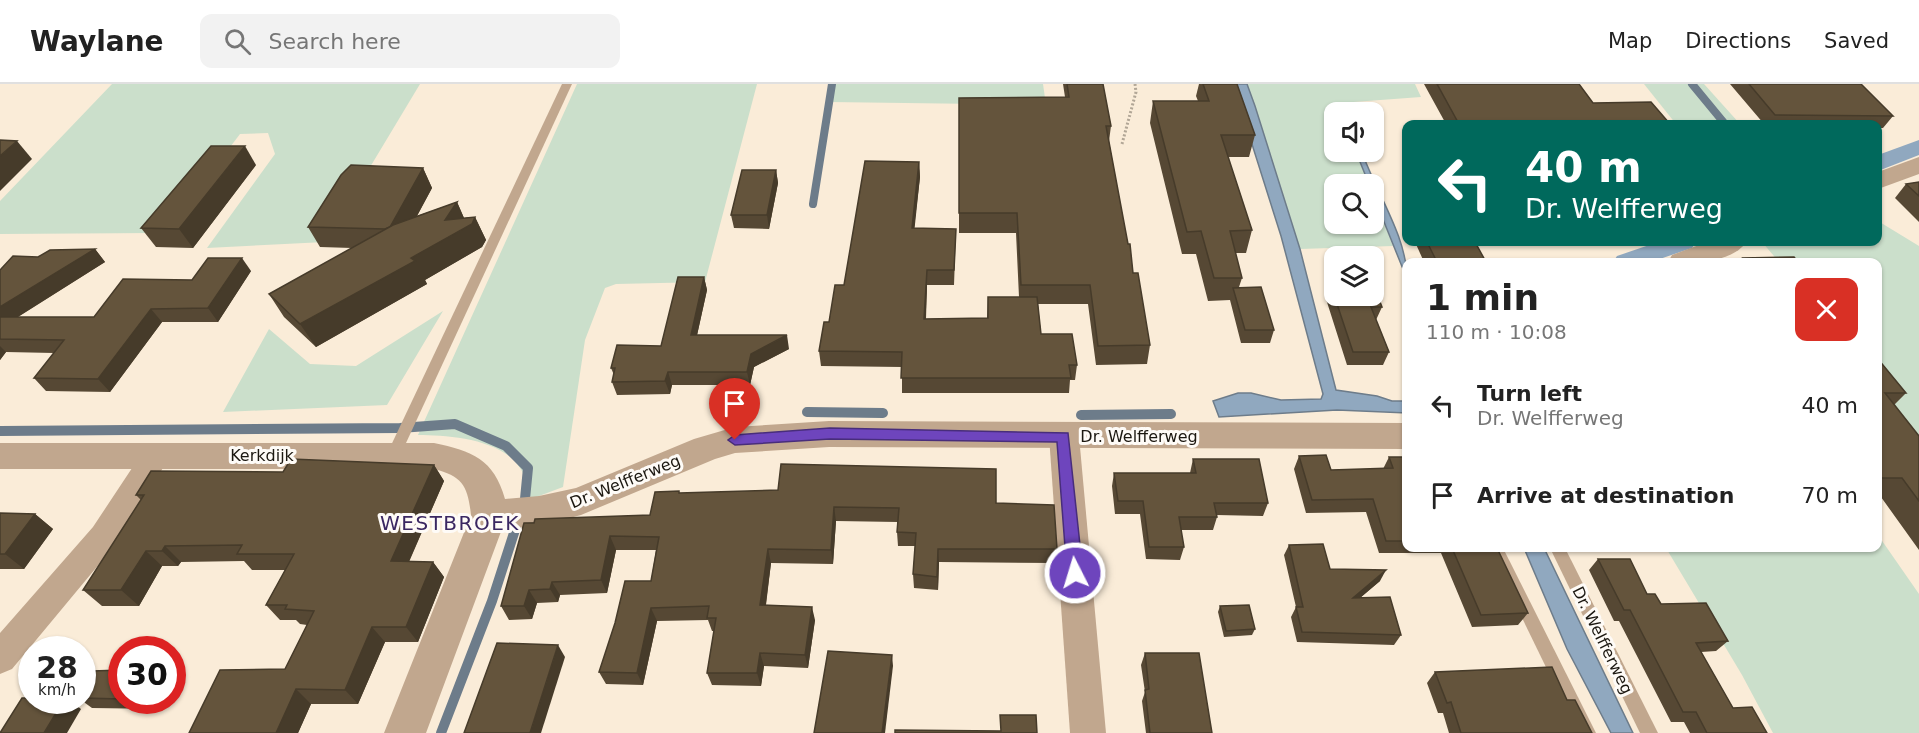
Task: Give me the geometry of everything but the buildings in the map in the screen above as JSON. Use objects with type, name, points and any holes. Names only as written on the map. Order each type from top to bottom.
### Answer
[{"type":"street","points":[[1882,180],[1919,165]]},
{"type":"street","points":[[1692,258],[1722,246]]},
{"type":"street","name":"Dr. Welfferweg","points":[[507,513],[581,501],[706,448],[735,440],[830,434],[1402,436]]},
{"type":"street","points":[[1064,436],[1088,733]]},
{"type":"street","name":"Kerkdijk","points":[[0,456],[156,454],[434,456],[465,464],[480,480],[486,492],[507,513]]},
{"type":"street","points":[[0,658],[104,536],[156,454]]},
{"type":"street","points":[[405,733],[507,513]]},
{"type":"lane","points":[[393,456],[567,84]]},
{"type":"lane","points":[[1499,552],[1587,733]]},
{"type":"lane","name":"Dr. Welfferweg","points":[[1560,552],[1649,733]]},
{"type":"path","points":[[1122,144],[1136,92],[1135,84]]},
{"type":"green space","points":[[112,84],[420,84],[325,242],[207,248],[275,154],[268,133],[240,134],[221,159],[155,233],[0,234],[0,201]]},
{"type":"green space","points":[[577,84],[757,84],[705,282],[616,284],[605,288],[585,340],[563,487],[531,499],[522,471],[512,458],[501,451],[488,445],[459,438],[418,435]]},
{"type":"green space","points":[[831,84],[1043,84],[1046,105],[829,102]]},
{"type":"green space","points":[[1247,84],[1415,84],[1421,97],[1324,102],[1324,162],[1360,162],[1365,174],[1324,174],[1324,234],[1384,234],[1384,223],[1393,246],[1324,246],[1324,248],[1300,249]]},
{"type":"green space","points":[[1644,84],[1704,84],[1736,120],[1673,120]]},
{"type":"green space","points":[[1882,223],[1919,246],[1919,439],[1882,392],[1882,258],[1776,258],[1765,246],[1882,246]]},
{"type":"green space","points":[[443,311],[387,405],[223,412],[269,329],[310,364],[356,366]]},
{"type":"green space","points":[[1882,541],[1919,594],[1919,733],[1773,733],[1742,675],[1668,552],[1882,552]]},
{"type":"water","points":[[1233,84],[1247,84],[1255,106],[1300,249],[1336,390],[1402,401],[1402,413],[1337,410],[1219,417],[1213,401],[1238,393],[1251,393],[1281,400],[1321,399],[1323,394],[1281,236]]},
{"type":"water","points":[[1360,162],[1366,162],[1371,174],[1365,174]]},
{"type":"water","points":[[1384,202],[1402,247],[1405,258],[1402,258],[1402,267],[1384,222]]},
{"type":"water","points":[[1526,552],[1546,552],[1633,733],[1611,733],[1567,649]]},
{"type":"waterway","points":[[813,204],[832,84]]},
{"type":"waterway","points":[[1692,84],[1722,120]]},
{"type":"waterway","points":[[1882,162],[1919,147]]},
{"type":"waterway","points":[[1637,258],[1672,246]]},
{"type":"waterway","points":[[807,412],[883,413]]},
{"type":"waterway","points":[[1081,415],[1171,414]]},
{"type":"waterway","points":[[0,431],[400,428],[455,424],[506,446],[528,468],[525,499],[492,601],[441,733]]},
{"type":"district","name":"WESTBROEK","points":[[450,523]]},
{"type":"route","points":[[735,440],[830,434],[1064,436],[1075,573]]}]
